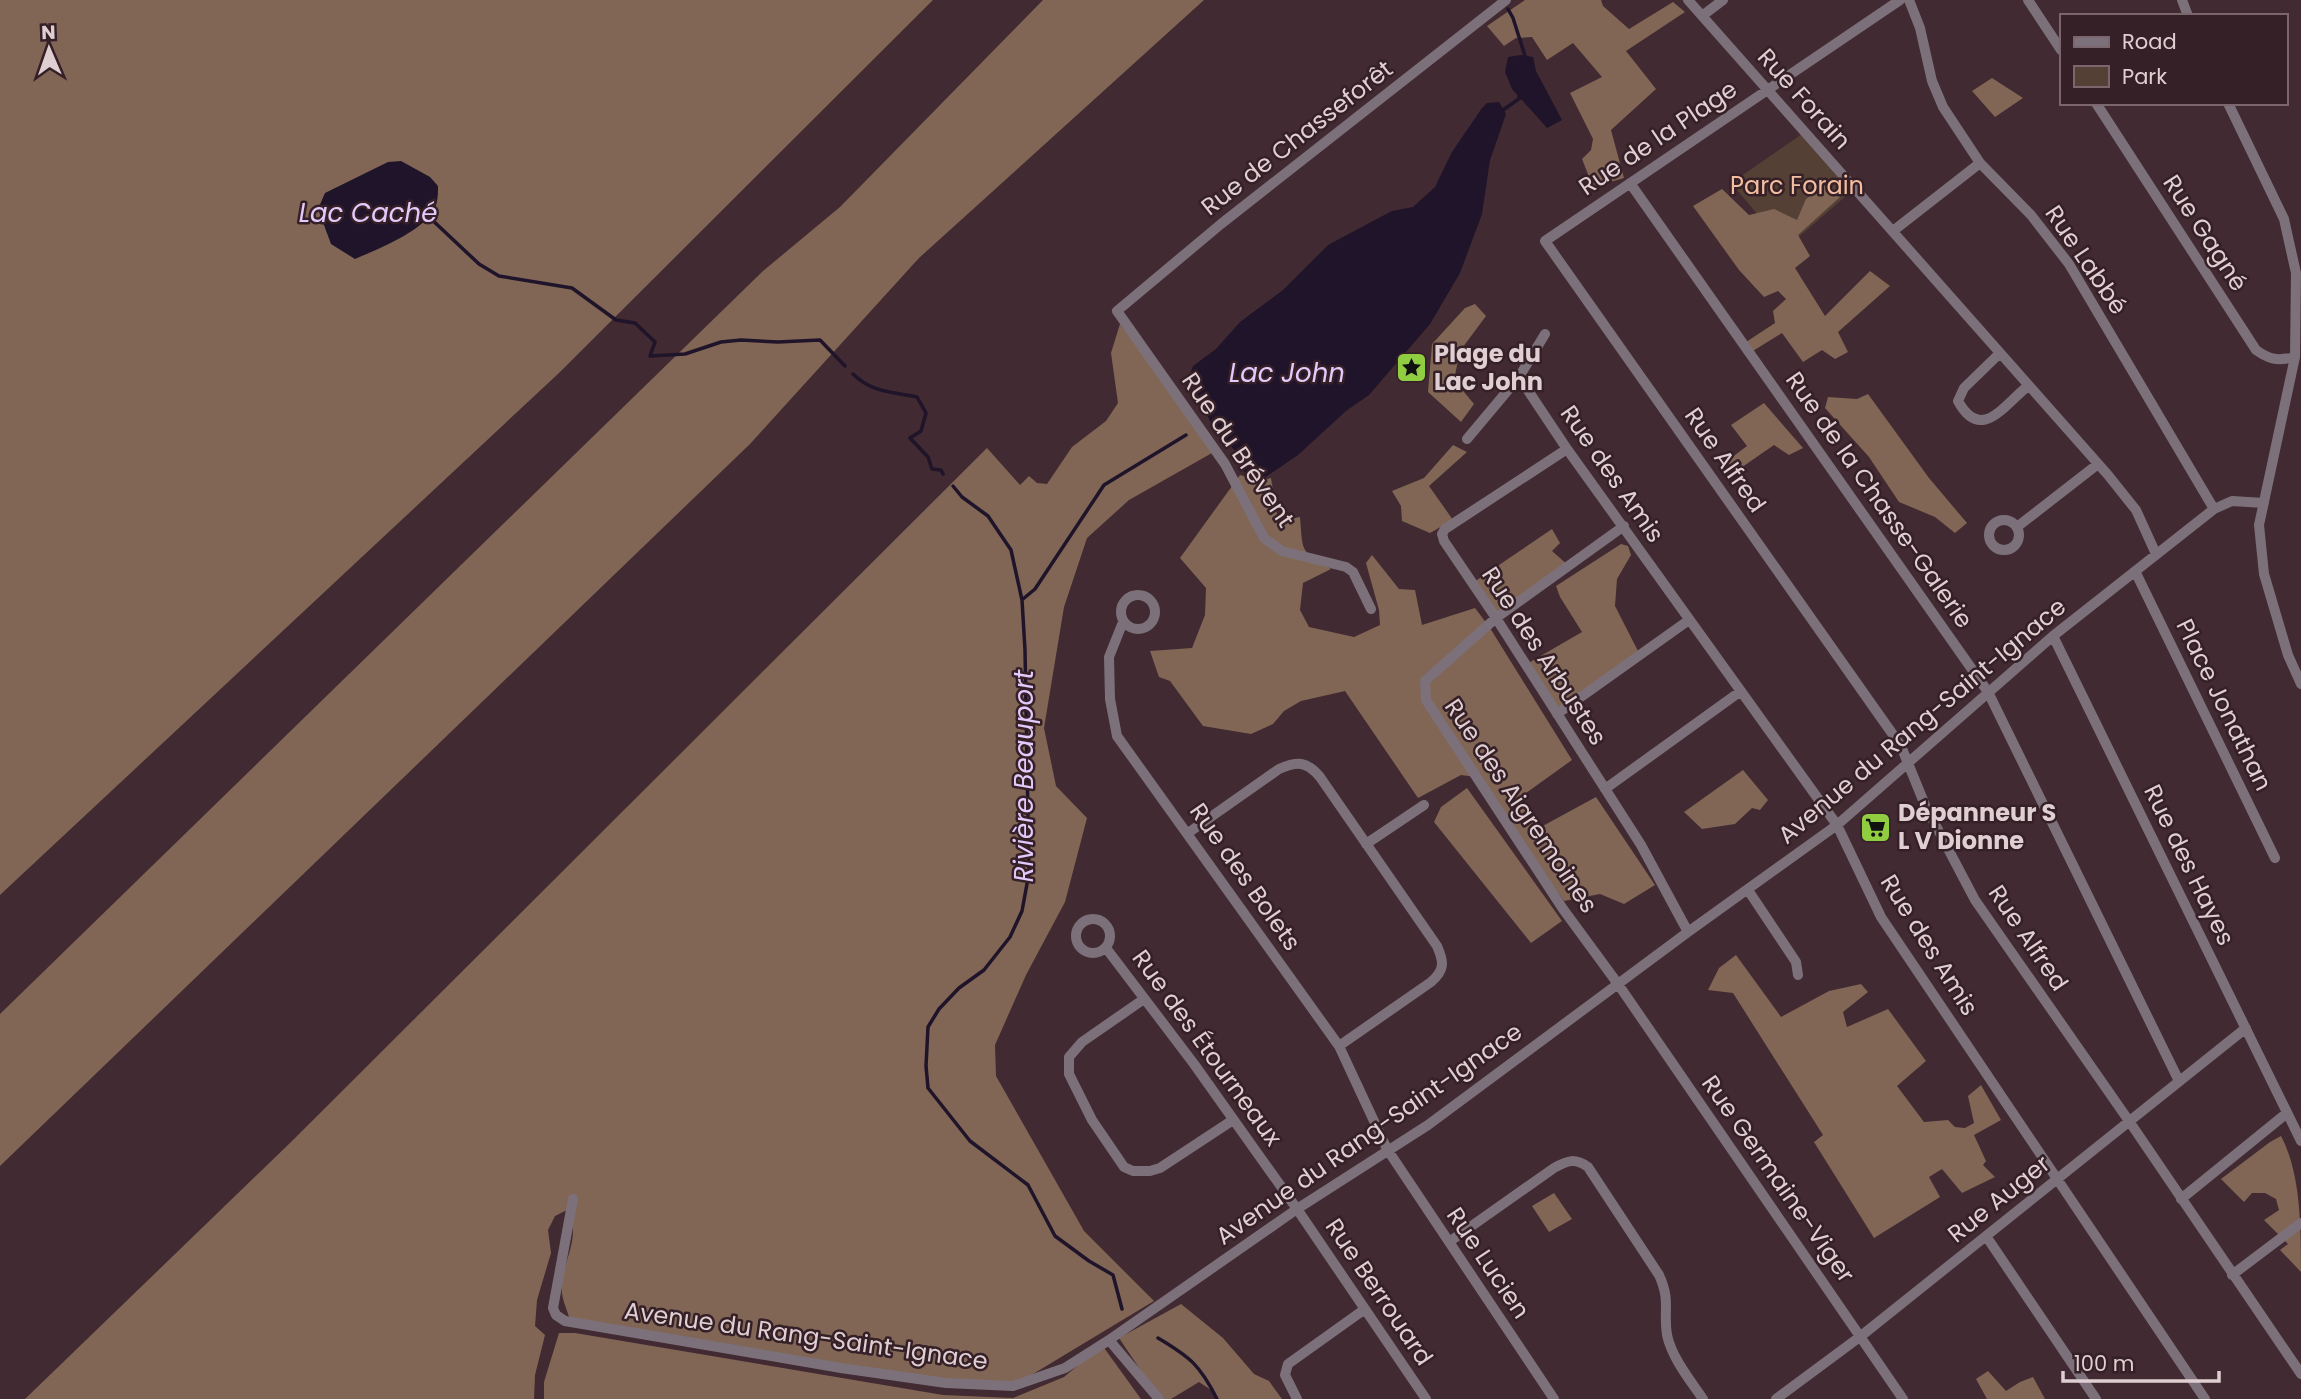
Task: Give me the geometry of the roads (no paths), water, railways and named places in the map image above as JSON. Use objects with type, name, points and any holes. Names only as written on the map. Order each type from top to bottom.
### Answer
[{"type":"street","name":"Rue de Chasseforêt","points":[[1117,312],[1221,224],[1506,0]]},
{"type":"street","name":"Rue Forain","points":[[1688,0],[2098,464],[2136,510],[2156,554]]},
{"type":"street","points":[[1702,16],[1723,0]]},
{"type":"street","name":"Rue de la Plage","points":[[1545,241],[1900,0]]},
{"type":"street","name":"Rue Labbé","points":[[1909,0],[1920,28],[1932,81],[1943,107],[1980,163],[2031,215],[2069,264],[2214,509]]},
{"type":"street","points":[[2028,0],[2060,49]]},
{"type":"street","name":"Rue Gagné","points":[[2097,105],[2256,350],[2270,360],[2295,357]]},
{"type":"street","points":[[2229,105],[2284,219],[2296,273],[2295,357],[2259,525],[2264,574],[2288,655],[2301,684]]},
{"type":"street","points":[[1894,230],[1980,163]]},
{"type":"street","name":"Rue de la Chasse-Galerie","points":[[1630,183],[1988,692],[2179,1082]]},
{"type":"street","name":"Rue Alfred","points":[[1545,241],[1901,746],[1926,805],[1975,900],[2301,1374]]},
{"type":"street","name":"Rue du Brévent","points":[[1117,312],[1225,464],[1264,537],[1282,551],[1346,567],[1353,572],[1371,609]]},
{"type":"street","points":[[1467,439],[1519,377],[1545,334]]},
{"type":"street","points":[[2000,353],[1964,388],[1958,401],[1966,415],[1985,421],[1996,415],[2028,386]]},
{"type":"street","name":"Rue des Amis","points":[[1519,377],[1567,449],[1838,825],[1881,917],[2205,1399]]},
{"type":"street","name":"Rue des Arbustes","points":[[1567,449],[1442,534],[1448,548],[1642,845],[1688,932]]},
{"type":"street","points":[[2017,527],[2098,464]]},
{"type":"street","name":"Avenue du Rang-Saint-Ignace","points":[[573,1199],[553,1308],[556,1315],[565,1321],[946,1383],[1013,1386],[1065,1368],[1297,1209],[1427,1125],[1838,825],[2053,636],[2214,509],[2232,501],[2264,503]]},
{"type":"street","name":"Rue des Aigremoines","points":[[1618,984],[1563,909],[1426,699],[1425,681],[1496,618],[1624,526]]},
{"type":"street","name":"Place Jonathan","points":[[2135,571],[2275,858]]},
{"type":"street","points":[[1557,714],[1689,620]]},
{"type":"street","name":"Rue des Bolets","points":[[1123,622],[1109,657],[1110,699],[1117,737],[1339,1046],[1387,1149]]},
{"type":"street","name":"Rue des Hayes","points":[[2053,636],[2301,1141]]},
{"type":"street","points":[[1605,789],[1741,691]]},
{"type":"street","points":[[1188,833],[1279,769],[1303,763],[1312,767],[1320,777],[1437,946],[1443,967],[1440,975],[1431,982],[1339,1046]]},
{"type":"street","points":[[1366,844],[1424,805]]},
{"type":"street","points":[[1748,890],[1796,962],[1798,975]]},
{"type":"street","name":"Rue des Étourneaux","points":[[1106,948],[1297,1209]]},
{"type":"street","name":"Rue Germaine-Viger","points":[[1618,984],[1903,1399]]},
{"type":"street","points":[[1144,999],[1082,1042],[1069,1057],[1069,1074],[1092,1121],[1124,1167],[1141,1172],[1160,1168],[1233,1120]]},
{"type":"street","name":"Rue Auger","points":[[1776,1399],[1861,1336],[2246,1028]]},
{"type":"street","points":[[2181,1199],[2287,1114]]},
{"type":"street","name":"Rue Lucien","points":[[1387,1149],[1553,1399]]},
{"type":"street","points":[[1449,1241],[1554,1168],[1572,1160],[1580,1161],[1588,1167],[1659,1275],[1666,1289],[1667,1337],[1672,1352],[1703,1399]]},
{"type":"street","name":"Rue Berrouard","points":[[1297,1209],[1426,1399]]},
{"type":"street","points":[[2232,1275],[2301,1223]]},
{"type":"street","points":[[1986,1236],[2096,1399]]},
{"type":"street","points":[[1297,1399],[1285,1375],[1288,1364],[1365,1309]]},
{"type":"street","points":[[1109,1340],[1159,1399]]},
{"type":"water","points":[[1508,57],[1533,57],[1536,71],[1562,120],[1547,128],[1512,89],[1505,72]]},
{"type":"water","name":"Lac John","points":[[1499,102],[1506,114],[1490,160],[1482,214],[1460,273],[1430,324],[1369,395],[1346,411],[1298,455],[1255,484],[1248,484],[1239,455],[1213,427],[1189,377],[1193,366],[1216,349],[1240,322],[1283,290],[1328,245],[1392,211],[1413,207],[1435,187],[1452,152],[1482,108],[1487,103]]},
{"type":"water","name":"Lac Caché","points":[[401,161],[430,177],[438,186],[436,205],[429,217],[411,232],[355,259],[331,244],[318,209],[325,193],[388,162]]},
{"type":"waterway","points":[[1508,9],[1526,59]]},
{"type":"waterway","points":[[1503,110],[1520,98],[1519,96]]},
{"type":"waterway","name":"Rivière Beauport","points":[[429,217],[479,264],[499,276],[572,288],[616,320],[635,323],[655,342],[650,356],[685,354],[721,342],[741,340],[820,340],[845,366]]},
{"type":"waterway","name":"Rivière Beauport","points":[[853,374],[876,388],[917,397],[926,413],[921,431],[910,438],[928,457],[932,469],[941,470],[943,474]]},
{"type":"waterway","points":[[1023,599],[1035,589],[1104,485],[1186,435]]},
{"type":"waterway","name":"Rivière Beauport","points":[[953,486],[962,497],[988,516],[1011,550],[1022,600],[1029,873],[1022,911],[1010,937],[984,970],[959,988],[939,1009],[928,1027],[928,1088],[970,1141],[1028,1185],[1055,1236],[1113,1275],[1122,1309]]},
{"type":"waterway","name":"Rivière Beauport","points":[[1158,1338],[1193,1363],[1217,1399]]},
{"type":"place","name":"Plage du Lac John","points":[[1411,368]]},
{"type":"place","name":"Dépanneur S L V Dionne","points":[[1875,827]]},
{"type":"park label","name":"Parc Forain","points":[[1797,186]]}]
